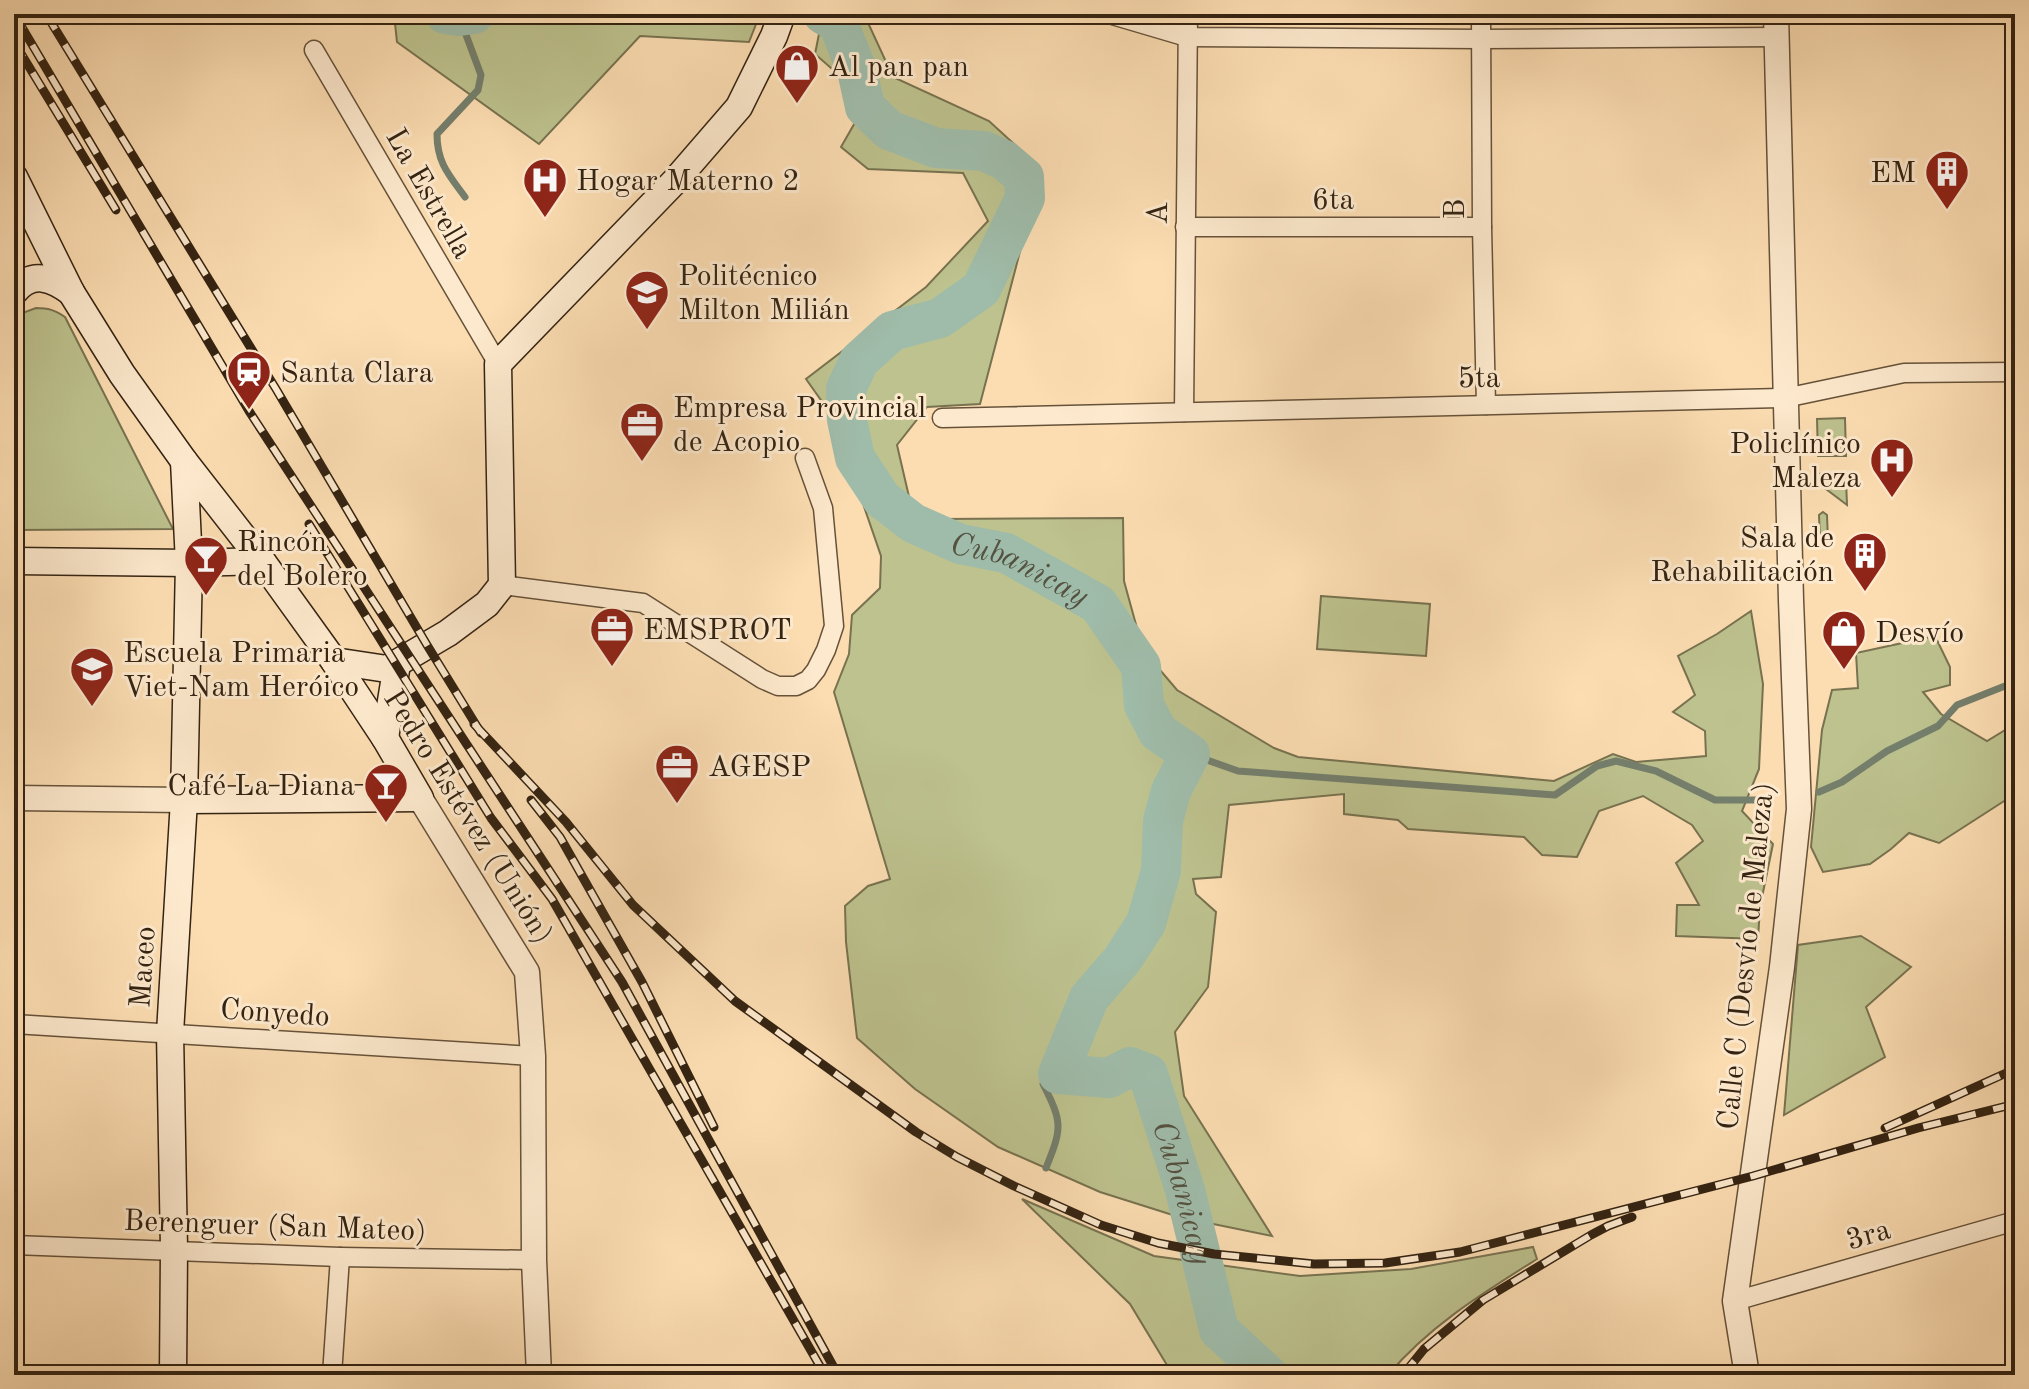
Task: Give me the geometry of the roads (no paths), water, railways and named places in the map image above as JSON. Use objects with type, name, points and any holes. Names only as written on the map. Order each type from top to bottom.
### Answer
[{"type":"main road","points":[[334,661],[387,669],[448,633],[487,604],[502,585],[498,364],[675,181],[739,107],[778,25]]},
{"type":"main road","name":"Pedro Estévez (Unión)","points":[[14,177],[71,292],[122,374],[334,661],[420,798]]},
{"type":"main road","points":[[14,292],[26,282],[43,279],[59,283],[71,292]]},
{"type":"main road","name":"Maceo","points":[[173,1375],[170,1033],[184,800],[189,563],[184,461]]},
{"type":"main road","points":[[14,561],[262,561]]},
{"type":"main road","points":[[385,738],[397,664]]},
{"type":"main road","points":[[184,800],[420,798]]},
{"type":"street","points":[[1109,14],[1187,37],[1481,39],[1776,26]]},
{"type":"street","name":"A","points":[[1184,412],[1188,14]]},
{"type":"street","name":"B","points":[[1481,14],[1486,405]]},
{"type":"street","name":"Calle C (Desvío de Maleza)","points":[[1747,1375],[1735,1301],[1782,967],[1799,809],[1776,26]]},
{"type":"street","name":"La Estrella","points":[[314,50],[498,364]]},
{"type":"street","name":"6ta","points":[[1185,227],[1482,227]]},
{"type":"street","name":"5ta","points":[[942,418],[1785,398],[1904,373],[2015,372]]},
{"type":"street","points":[[502,585],[643,603],[762,679],[778,686],[796,686],[808,680],[816,670],[834,626],[823,508],[805,458]]},
{"type":"street","points":[[14,798],[184,800]]},
{"type":"street","name":"Pedro Estévez (Unión)","points":[[420,798],[527,972],[533,1056],[534,1260],[539,1375]]},
{"type":"street","name":"Conyedo","points":[[14,1024],[533,1056]]},
{"type":"street","name":"3ra","points":[[1735,1301],[2015,1221]]},
{"type":"street","name":"Berenguer (San Mateo)","points":[[14,1245],[340,1257],[534,1260]]},
{"type":"street","points":[[332,1375],[340,1257]]},
{"type":"waterway","name":"Cubanicay","points":[[445,14],[474,14]]},
{"type":"waterway","name":"Cubanicay","points":[[823,14],[838,23],[857,70],[865,107],[889,130],[936,148],[984,151],[1004,160],[1024,177],[1025,198],[981,289],[940,318],[892,331],[859,361],[846,389],[847,420],[855,458],[882,499],[913,523],[960,544],[1006,553],[1098,604],[1141,666],[1144,705],[1158,732],[1190,754],[1171,791],[1163,821],[1161,871],[1146,923],[1122,960],[1089,998],[1058,1074],[1109,1078],[1130,1067],[1148,1074],[1185,1190],[1219,1330],[1268,1375]]},
{"type":"waterway","points":[[459,16],[481,75],[478,90],[437,134],[442,161],[465,197]]},
{"type":"waterway","points":[[1819,792],[1842,782],[1887,751],[1938,726],[1957,705],[2015,682]]},
{"type":"waterway","points":[[1190,754],[1238,771],[1555,795],[1597,766],[1616,761],[1656,771],[1715,800],[1759,800]]},
{"type":"waterway","points":[[1046,1168],[1058,1126],[1043,1084],[1047,1078],[1058,1074]]},
{"type":"railway","points":[[14,14],[249,411],[622,982],[838,1375]]},
{"type":"railway","points":[[46,14],[276,389],[481,733]]},
{"type":"railway","points":[[14,42],[116,210]]},
{"type":"railway","points":[[309,524],[491,818],[552,899],[825,1375]]},
{"type":"railway","points":[[474,724],[566,822],[633,905],[735,1001],[916,1132],[957,1157],[1101,1225],[1158,1243],[1214,1254],[1314,1264],[1385,1263],[1460,1252],[2015,1104]]},
{"type":"railway","points":[[531,800],[560,837],[642,982],[714,1127]]},
{"type":"railway","points":[[1885,1128],[2015,1069]]},
{"type":"railway","points":[[1403,1375],[1424,1349],[1483,1300],[1591,1235],[1632,1217]]},
{"type":"place","name":"Al pan pan","points":[[797,105]]},
{"type":"place","name":"EM","points":[[1947,211]]},
{"type":"place","name":"Hogar Materno 2","points":[[545,219]]},
{"type":"place","name":"Politécnico Milton Milián","points":[[647,331]]},
{"type":"place","name":"Santa Clara","points":[[249,411]]},
{"type":"place","name":"Empresa Provincial de Acopio","points":[[642,463]]},
{"type":"place","name":"Policlínico Maleza","points":[[1892,499]]},
{"type":"place","name":"Sala de Rehabilitación","points":[[1865,593]]},
{"type":"place","name":"Rincón del Bolero","points":[[206,597]]},
{"type":"place","name":"EMSPROT","points":[[612,668]]},
{"type":"place","name":"Desvío","points":[[1844,671]]},
{"type":"place","name":"Escuela Primaria Viet-Nam Heróico","points":[[92,708]]},
{"type":"place","name":"AGESP","points":[[677,805]]},
{"type":"place","name":"Café La Diana","points":[[386,824]]}]
